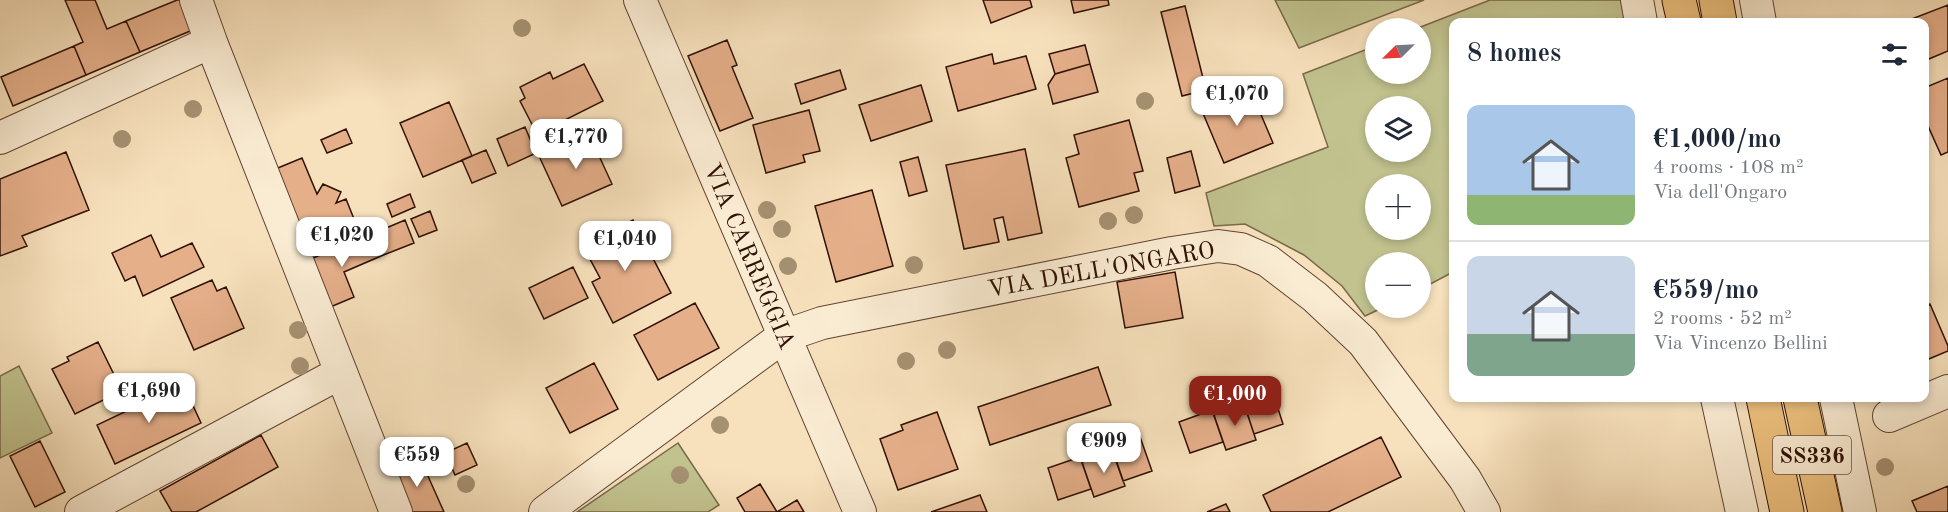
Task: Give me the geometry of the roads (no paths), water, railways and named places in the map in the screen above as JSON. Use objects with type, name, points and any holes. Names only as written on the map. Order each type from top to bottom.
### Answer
[{"type":"highway","points":[[1679,0],[1683,18]]},
{"type":"highway","points":[[1716,0],[1719,18]]},
{"type":"highway","name":"SS336","points":[[1764,402],[1787,512]]},
{"type":"highway","name":"SS336","points":[[1801,402],[1825,512]]},
{"type":"street","points":[[196,0],[396,512]]},
{"type":"street","name":"VIA CARREGGIA","points":[[640,0],[860,512]]},
{"type":"street","points":[[1636,0],[1640,18]]},
{"type":"street","points":[[1756,0],[1759,18]]},
{"type":"street","points":[[0,138],[211,42]]},
{"type":"street","name":"VIA DELL'ONGARO","points":[[545,512],[784,336],[822,323],[1172,253],[1218,246],[1241,249],[1268,261],[1315,297],[1363,342],[1465,479],[1484,512]]},
{"type":"street","points":[[81,512],[340,373]]},
{"type":"street","points":[[1929,399],[1948,391]]},
{"type":"street","points":[[1718,402],[1742,512]]},
{"type":"street","points":[[1837,402],[1860,512]]},
{"type":"street","points":[[1889,416],[1922,402]]}]
